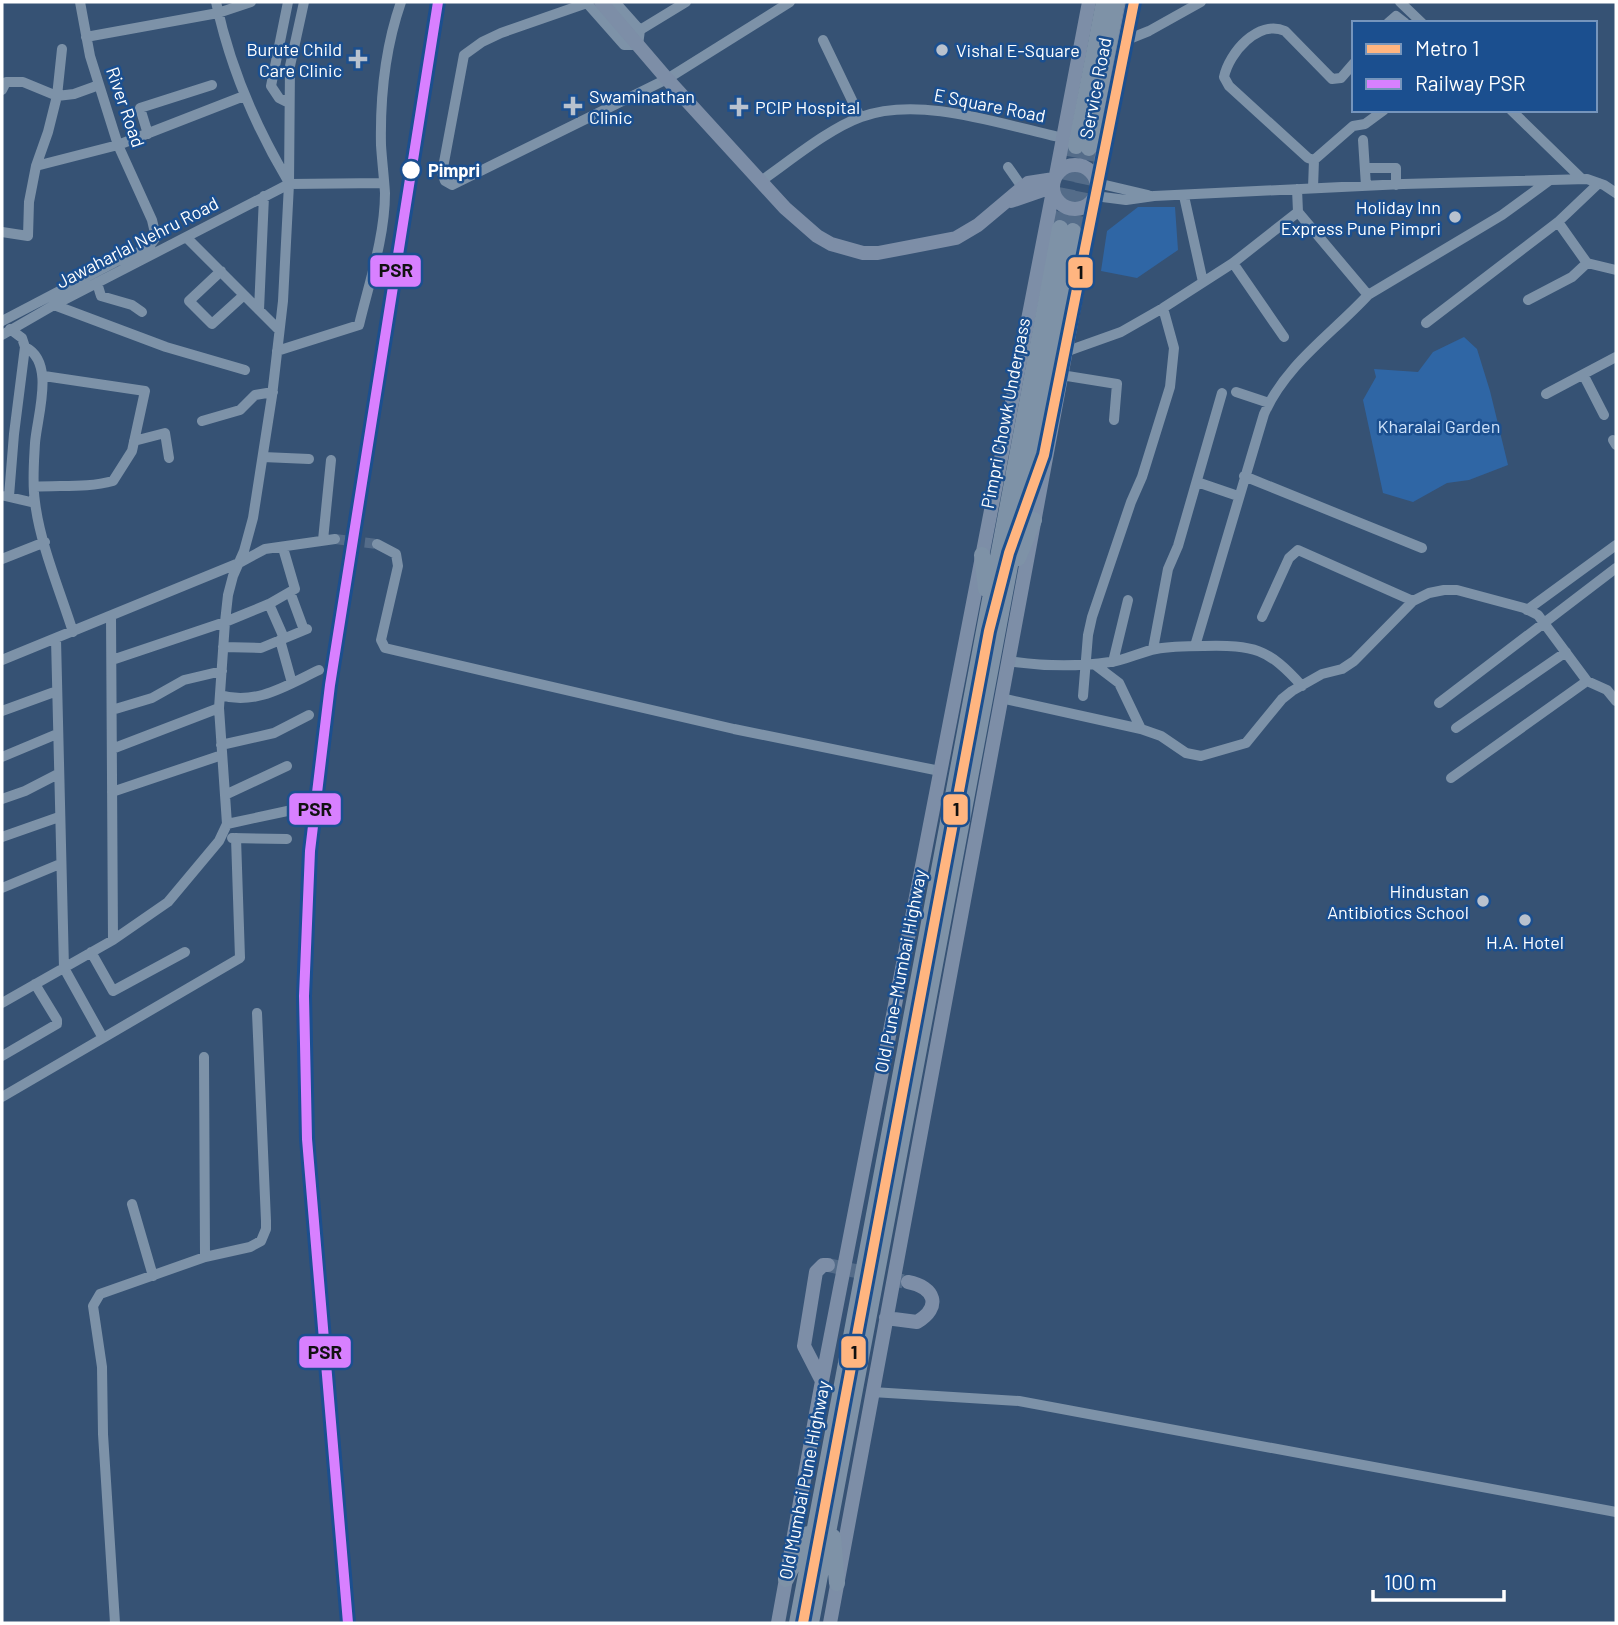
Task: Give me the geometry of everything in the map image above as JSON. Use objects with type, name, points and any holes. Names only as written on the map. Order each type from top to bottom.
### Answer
[{"type":"highway","points":[[1076,144],[1104,2]]},
{"type":"highway","points":[[1076,144],[1117,2]]},
{"type":"highway","name":"Pimpri Chowk Underpass","points":[[988,606],[1067,230],[1007,583]]},
{"type":"highway","points":[[1007,583],[1034,520]]},
{"type":"highway","points":[[982,555],[988,606]]},
{"type":"highway","name":"Old Pune–Mumbai Highway","points":[[857,1346],[1007,583]]},
{"type":"highway","name":"Old Pune–Mumbai Highway","points":[[857,1346],[988,606]]},
{"type":"highway","name":"Old Mumbai Pune Highway","points":[[811,1623],[825,1516],[857,1346]]},
{"type":"highway","points":[[786,1579],[825,1516]]},
{"type":"highway","points":[[825,1516],[837,1583]]},
{"type":"highway","name":"Old Mumbai Pune Highway","points":[[797,1623],[825,1516]]},
{"type":"main road","points":[[591,2],[615,9],[639,37],[667,79],[785,208],[817,236],[831,244],[863,253],[890,252],[956,238],[968,233],[1007,203],[1022,187],[1035,180],[1054,183]]},
{"type":"main road","name":"Service Road","points":[[822,1381],[1054,183],[1076,144],[1089,2]]},
{"type":"main road","name":"Service Road","points":[[830,1623],[1132,2]]},
{"type":"main road","points":[[1007,203],[1054,183],[1066,166],[1079,165],[1090,171],[1095,190],[1084,207],[1071,209],[1059,203],[1054,183]]},
{"type":"main road","points":[[778,1623],[822,1381],[804,1346],[816,1272],[828,1265]]},
{"type":"main road","points":[[886,1318],[917,1322],[929,1313],[933,1300],[930,1293],[925,1287],[908,1282]]},
{"type":"street","name":"River Road","points":[[2,321],[115,262],[148,248],[156,237],[152,220],[118,145],[86,37],[80,2]]},
{"type":"street","points":[[86,37],[217,7],[251,2]]},
{"type":"street","points":[[288,2],[271,86],[279,98],[289,103]]},
{"type":"street","points":[[2,1003],[113,940],[167,902],[222,837],[228,824],[219,708],[225,622],[228,595],[253,518],[273,391],[289,184],[289,80],[304,2]]},
{"type":"street","points":[[277,351],[359,325],[382,226],[383,86],[390,38],[401,2]]},
{"type":"street","points":[[686,2],[624,45],[591,2],[502,33],[464,55],[442,173],[446,181],[452,186],[667,79],[790,2]]},
{"type":"street","points":[[1124,41],[1149,31],[1201,2]]},
{"type":"street","points":[[1401,2],[1420,21]]},
{"type":"street","points":[[217,7],[230,59],[244,96],[289,184]]},
{"type":"street","points":[[1314,160],[1308,158],[1229,86],[1224,77],[1226,67],[1242,43],[1276,27],[1285,31],[1332,79],[1340,78],[1352,65]]},
{"type":"street","points":[[823,40],[860,117]]},
{"type":"street","points":[[2,232],[28,236],[29,202],[36,166],[57,96],[62,49]]},
{"type":"street","points":[[2,90],[6,82],[16,81],[57,96],[99,85]]},
{"type":"street","points":[[148,134],[140,108],[212,85]]},
{"type":"street","points":[[36,166],[118,145],[244,96]]},
{"type":"street","name":"E Square Road","points":[[761,181],[845,124],[860,117],[898,110],[936,110],[1076,144]]},
{"type":"street","points":[[1313,188],[1314,160],[1353,126],[1365,124],[1381,112]]},
{"type":"street","points":[[1513,112],[1582,179]]},
{"type":"street","points":[[1363,140],[1366,186]]},
{"type":"street","points":[[1008,167],[1022,187]]},
{"type":"street","points":[[1365,168],[1396,168],[1396,185]]},
{"type":"street","points":[[1095,190],[1126,200],[1154,196],[1313,188],[1582,179],[1599,183],[1616,193]]},
{"type":"street","points":[[1195,646],[1244,476],[1269,403],[1292,368],[1342,323],[1368,295],[1502,215],[1550,180]]},
{"type":"street","points":[[289,184],[384,183]]},
{"type":"street","points":[[1426,323],[1558,222],[1599,183]]},
{"type":"street","name":"Jawaharlal Nehru Road","points":[[6,332],[289,184]]},
{"type":"street","points":[[1297,189],[1298,212],[1368,295]]},
{"type":"street","points":[[259,310],[264,196]]},
{"type":"street","points":[[1184,196],[1203,282]]},
{"type":"street","points":[[1065,352],[1121,332],[1163,308],[1233,263],[1298,212]]},
{"type":"street","points":[[1558,222],[1587,264],[1616,270]]},
{"type":"street","points":[[187,238],[279,330]]},
{"type":"street","points":[[1233,263],[1284,337]]},
{"type":"street","points":[[1528,300],[1572,277],[1587,264]]},
{"type":"street","points":[[220,271],[189,301],[212,324],[244,295]]},
{"type":"street","points":[[97,283],[101,296],[132,305],[142,312]]},
{"type":"street","points":[[54,305],[166,347],[245,370]]},
{"type":"street","points":[[1083,696],[1091,664],[1088,635],[1092,617],[1142,477],[1170,387],[1174,348],[1163,308]]},
{"type":"street","points":[[6,332],[22,338],[25,347],[7,453],[5,496],[35,503]]},
{"type":"street","points":[[25,347],[31,350],[37,359],[44,376],[35,441],[35,503],[73,632]]},
{"type":"street","points":[[1546,394],[1616,357]]},
{"type":"street","points":[[1061,375],[1117,384],[1114,420]]},
{"type":"street","points":[[34,488],[94,486],[113,481],[132,451],[145,391],[44,376]]},
{"type":"street","points":[[1584,376],[1604,415]]},
{"type":"street","points":[[202,421],[240,410],[255,395],[273,391]]},
{"type":"street","points":[[1236,392],[1269,403]]},
{"type":"street","points":[[1153,649],[1168,569],[1178,546],[1222,393]]},
{"type":"street","points":[[134,441],[177,428]]},
{"type":"street","points":[[165,433],[169,458]]},
{"type":"street","points":[[263,457],[309,459]]},
{"type":"street","points":[[323,540],[331,460]]},
{"type":"street","points":[[1244,476],[1422,548]]},
{"type":"street","points":[[1197,482],[1238,496]]},
{"type":"street","points":[[2,660],[239,564],[265,549],[335,539]]},
{"type":"street","points":[[2,559],[45,542]]},
{"type":"street","points":[[377,544],[396,554],[398,566],[380,640],[385,648],[734,729],[940,771]]},
{"type":"street","points":[[1527,610],[1616,545]]},
{"type":"street","points":[[111,660],[225,622],[269,604],[295,589],[283,548]]},
{"type":"street","points":[[1262,617],[1289,558],[1298,550],[1413,601]]},
{"type":"street","points":[[1439,703],[1616,568]]},
{"type":"street","points":[[1001,698],[1141,729],[1161,736],[1186,752],[1200,757],[1246,743],[1282,699],[1322,674],[1354,661],[1413,601],[1429,593],[1457,590],[1538,615],[1587,681],[1612,687],[1616,701]]},
{"type":"street","points":[[223,647],[261,648],[306,630],[290,592]]},
{"type":"street","points":[[1113,662],[1128,600]]},
{"type":"street","points":[[269,604],[282,639],[292,683]]},
{"type":"street","points":[[111,617],[113,940]]},
{"type":"street","points":[[56,639],[64,968],[103,1038]]},
{"type":"street","points":[[1008,661],[1032,665],[1091,664],[1113,662],[1153,649],[1236,645],[1259,650],[1283,665],[1302,686]]},
{"type":"street","points":[[1456,728],[1566,652]]},
{"type":"street","points":[[1091,664],[1119,682],[1141,729]]},
{"type":"street","points":[[220,695],[235,700],[268,694],[319,670]]},
{"type":"street","points":[[112,710],[152,698],[184,680],[222,671]]},
{"type":"street","points":[[1451,778],[1587,681]]},
{"type":"street","points":[[2,711],[57,691]]},
{"type":"street","points":[[112,748],[219,708]]},
{"type":"street","points":[[112,792],[221,750],[274,733],[309,715]]},
{"type":"street","points":[[2,757],[57,734]]},
{"type":"street","points":[[225,795],[287,766]]},
{"type":"street","points":[[2,799],[26,791],[58,774]]},
{"type":"street","points":[[228,824],[292,810]]},
{"type":"street","points":[[2,837],[59,817]]},
{"type":"street","points":[[222,837],[287,839]]},
{"type":"street","points":[[2,1097],[240,958],[236,838]]},
{"type":"street","points":[[2,888],[61,864]]},
{"type":"street","points":[[91,952],[113,991],[185,952]]},
{"type":"street","points":[[2,1056],[57,1024],[36,984]]},
{"type":"street","points":[[115,1623],[103,1434],[102,1367],[93,1306],[100,1294],[205,1257],[261,1241],[266,1229],[257,1013]]},
{"type":"street","points":[[204,1057],[205,1257]]},
{"type":"street","points":[[132,1204],[153,1276]]},
{"type":"street","points":[[872,1392],[1019,1401],[1616,1512]]},
{"type":"green space","points":[[1138,207],[1175,207],[1178,250],[1137,278],[1101,271],[1107,231]]},
{"type":"green space","name":"Kharalai Garden","points":[[1464,337],[1477,349],[1508,465],[1469,480],[1447,483],[1413,502],[1383,493],[1363,400],[1376,377],[1374,369],[1418,372],[1433,352]]},
{"type":"tunnel","points":[[1060,228],[1076,146]]},
{"type":"tunnel","points":[[1073,231],[1089,148]]},
{"type":"tunnel","points":[[335,539],[377,544]]},
{"type":"tunnel","points":[[828,1265],[906,1282]]},
{"type":"metro line","name":"1","points":[[803,1623],[989,631],[1009,553],[1044,455],[1134,2]]},
{"type":"rail line","name":"PSR","points":[[348,1623],[307,1139],[304,996],[310,851],[330,685],[438,2]]},
{"type":"place","name":"Vishal E-Square","points":[[942,50]]},
{"type":"place","name":"Burute Child Care Clinic","points":[[358,59]]},
{"type":"place","name":"Swaminathan Clinic","points":[[573,106]]},
{"type":"place","name":"PCIP Hospital","points":[[739,107]]},
{"type":"place","name":"Pimpri","points":[[411,170]]},
{"type":"place","name":"Holiday Inn Express Pune Pimpri","points":[[1455,217]]},
{"type":"place","name":"Hindustan Antibiotics School","points":[[1483,901]]},
{"type":"place","name":"H.A. Hotel","points":[[1525,920]]}]
